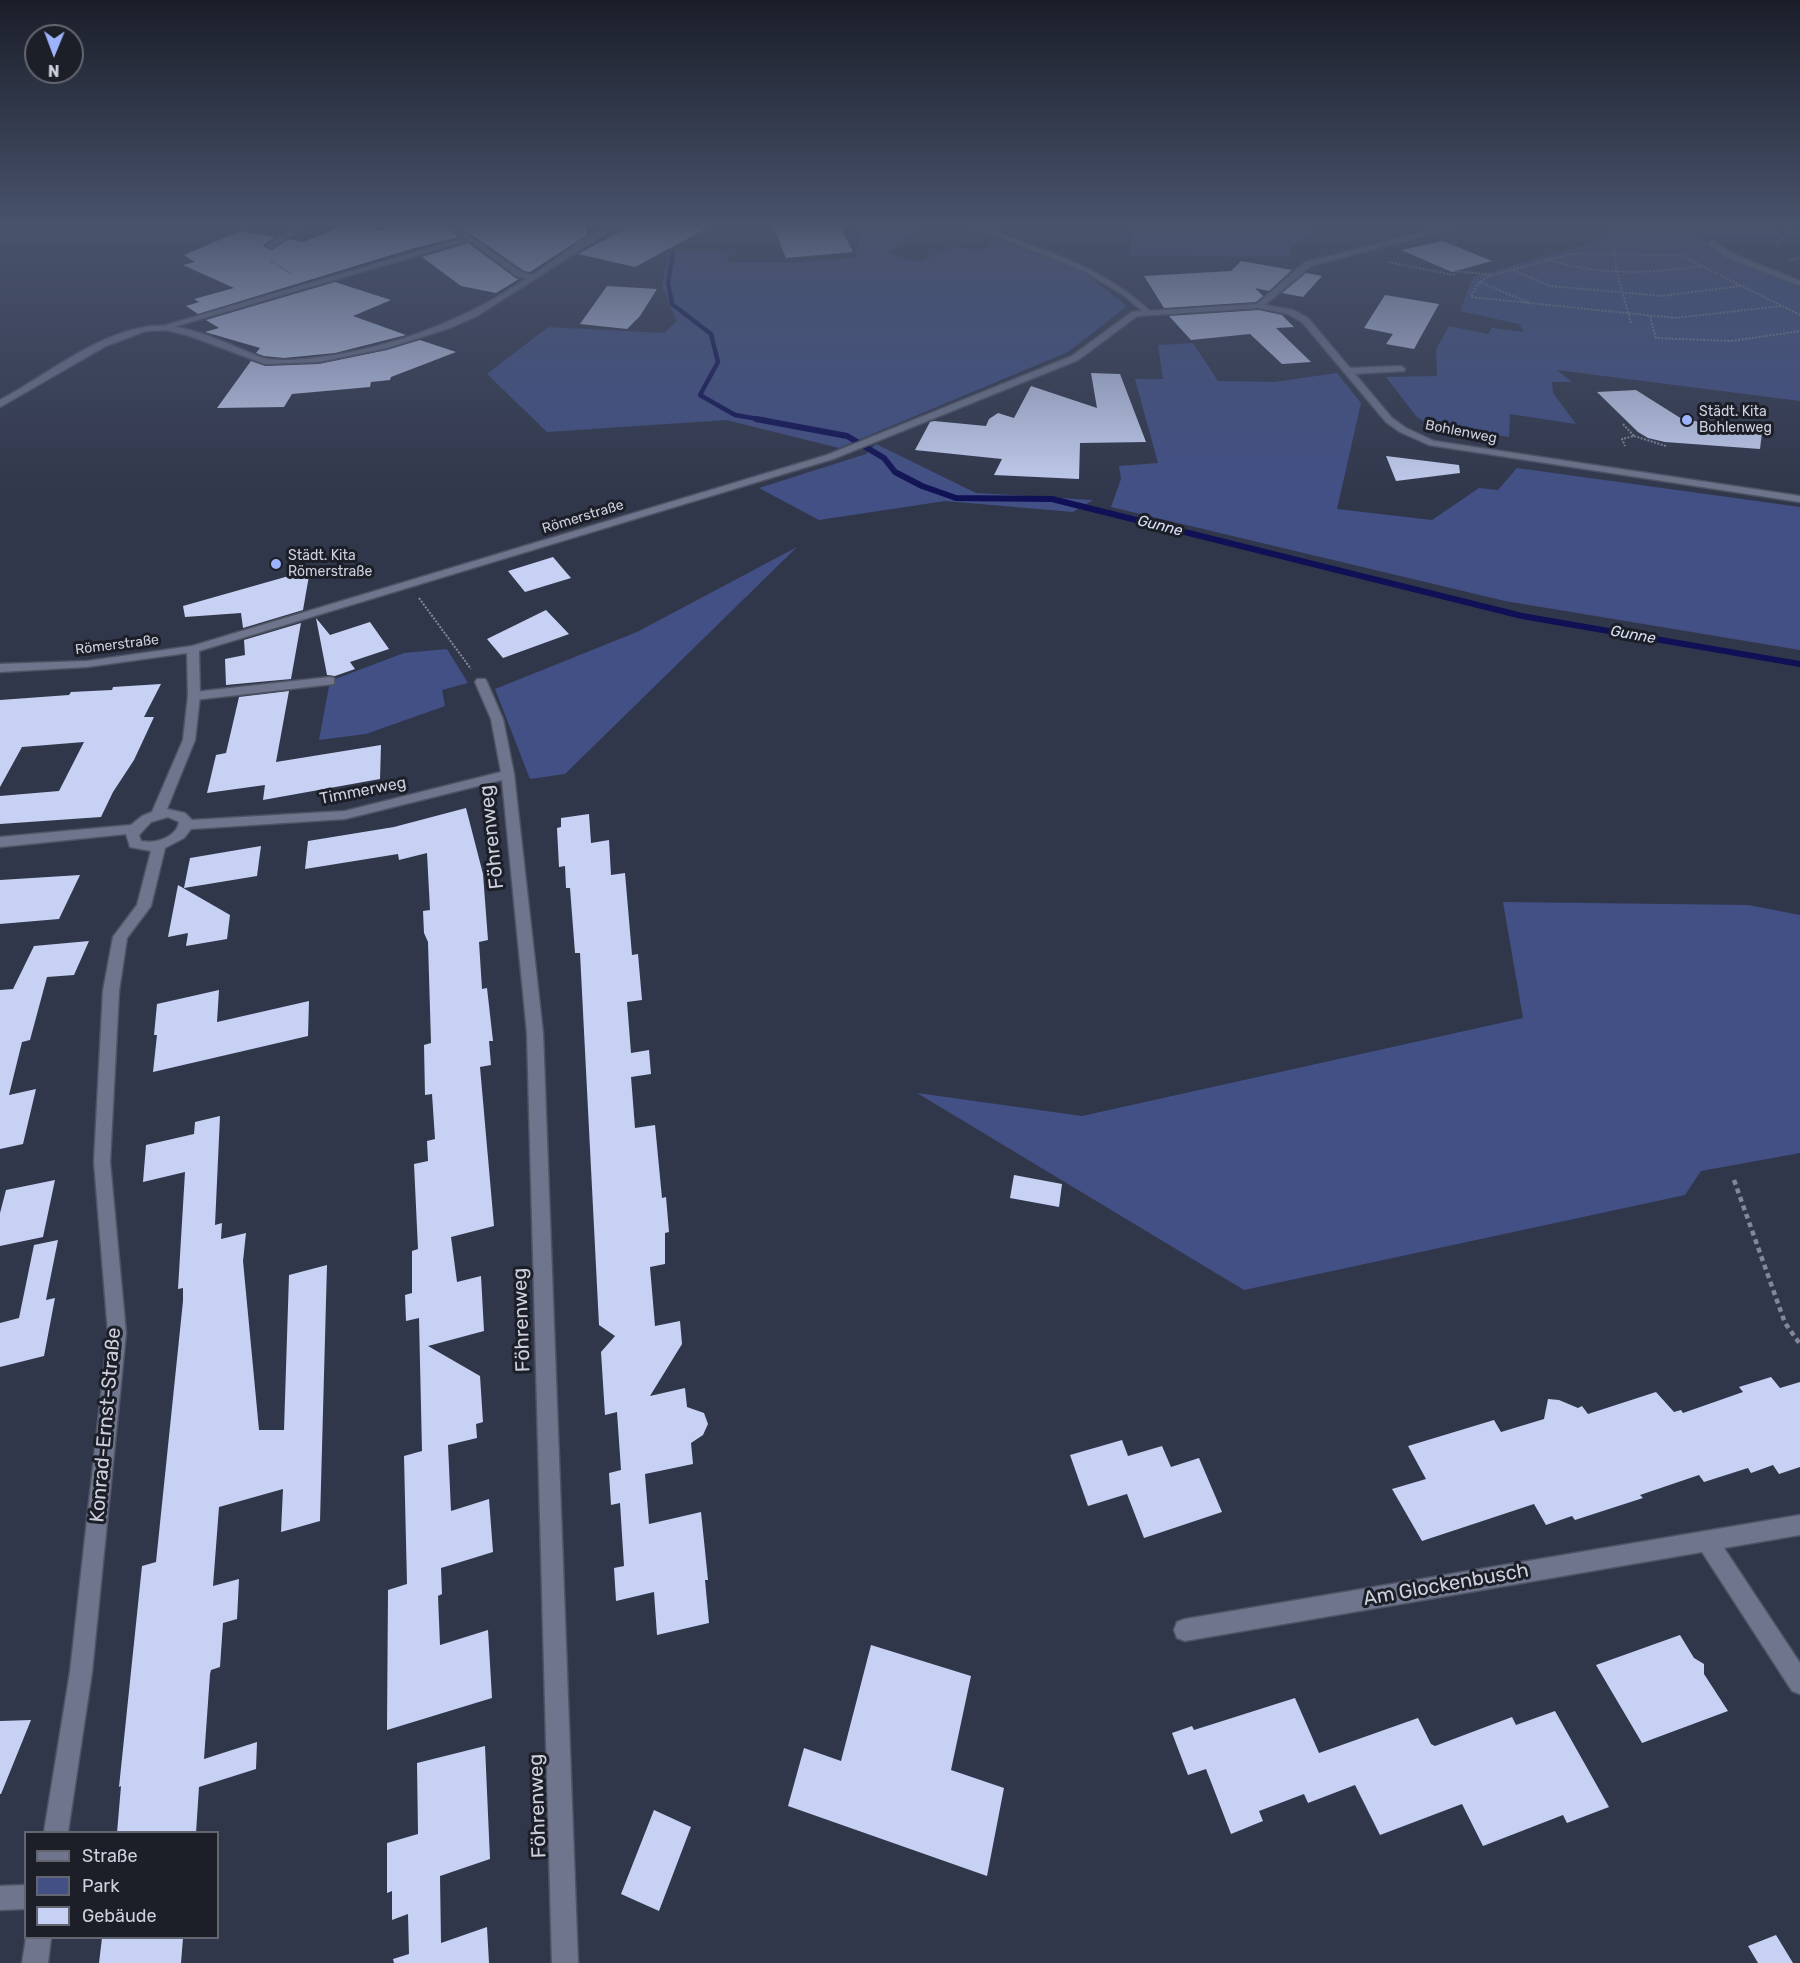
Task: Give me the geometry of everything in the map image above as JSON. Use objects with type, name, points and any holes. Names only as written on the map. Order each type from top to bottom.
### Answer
[{"type":"street","points":[[0,404],[117,337],[196,318]]},
{"type":"street","points":[[160,328],[187,334],[265,361],[298,363],[343,356],[440,328],[463,318]]},
{"type":"street","name":"Römerstraße","points":[[0,668],[87,664],[193,649],[410,585],[854,448],[1075,358],[1128,318]]},
{"type":"street","name":"Bohlenweg","points":[[1302,318],[1350,371],[1389,420],[1402,430],[1432,442],[1800,499]]},
{"type":"street","points":[[1350,371],[1401,369]]},
{"type":"street","points":[[158,814],[189,740],[194,696],[193,649]]},
{"type":"street","points":[[194,696],[330,681]]},
{"type":"street","name":"Föhrenweg","points":[[481,682],[497,719],[508,774],[535,1034],[565,1963]]},
{"type":"street","name":"Timmerweg","points":[[187,825],[345,815],[508,774]]},
{"type":"street","points":[[0,842],[134,829],[144,820],[158,814],[183,816],[187,825],[181,836],[159,847],[142,847],[135,844],[132,840],[134,829]]},
{"type":"street","name":"Konrad-Ernst-Straße","points":[[56,1831],[81,1672],[117,1333],[102,1162],[111,991],[120,937],[144,906],[159,847]]},
{"type":"street","name":"Am Glockenbusch","points":[[1185,1630],[1800,1525]]},
{"type":"street","points":[[1707,1541],[1800,1683]]},
{"type":"street","points":[[0,1899],[24,1897]]},
{"type":"street","points":[[35,1963],[39,1939]]},
{"type":"path","points":[[1629,318],[1631,323]]},
{"type":"path","points":[[1650,318],[1656,338],[1731,341],[1800,331]]},
{"type":"path","points":[[1623,424],[1634,436],[1666,446]]},
{"type":"path","points":[[1625,446],[1622,439],[1634,436]]},
{"type":"path","points":[[410,585],[481,682]]},
{"type":"path","points":[[1734,1180],[1785,1323],[1800,1344]]},
{"type":"green space","points":[[676,318],[1112,318],[1068,352],[839,448],[726,420],[547,432],[487,374],[548,327],[664,333],[677,321]]},
{"type":"green space","points":[[1490,318],[1800,318],[1800,401],[1557,370],[1572,382],[1552,382],[1553,393],[1576,424],[1510,414],[1509,437],[1429,424],[1417,417],[1386,377],[1437,376],[1436,349],[1449,326],[1488,334],[1492,328],[1524,332],[1519,324]]},
{"type":"green space","points":[[1193,343],[1218,381],[1274,382],[1337,373],[1361,403],[1337,509],[1432,520],[1479,488],[1498,490],[1517,468],[1800,507],[1800,650],[1505,601],[1111,507],[1121,479],[1119,466],[1158,463],[1135,379],[1163,379],[1158,345]]},
{"type":"green space","points":[[876,444],[976,493],[1093,500],[1073,512],[945,501],[819,520],[759,488],[866,454]]},
{"type":"green space","points":[[797,547],[565,774],[530,779],[495,689],[637,632]]},
{"type":"green space","points":[[447,649],[468,683],[442,690],[445,706],[366,734],[319,740],[330,681],[404,653]]},
{"type":"green space","points":[[1503,902],[1748,905],[1800,915],[1800,1153],[1701,1171],[1685,1195],[1244,1290],[917,1093],[1082,1116],[1523,1018]]},
{"type":"building","points":[[214,318],[357,318],[406,335],[335,353],[284,358],[264,356],[256,353],[260,348],[205,332],[219,328],[206,320]]},
{"type":"building","points":[[585,318],[638,318],[627,329],[580,324]]},
{"type":"building","points":[[1170,318],[1285,318],[1294,327],[1276,328],[1311,362],[1282,364],[1250,334],[1191,340]]},
{"type":"building","points":[[1371,318],[1431,318],[1414,349],[1386,344],[1393,334],[1364,328]]},
{"type":"building","points":[[420,340],[456,352],[391,377],[390,380],[371,382],[370,387],[292,394],[284,407],[217,408],[251,361],[265,366],[319,364],[387,350]]},
{"type":"building","points":[[1091,373],[1120,374],[1146,442],[1080,443],[1079,479],[994,475],[1002,459],[915,450],[930,422],[986,426],[989,419],[998,413],[1014,418],[1031,386],[1097,408]]},
{"type":"building","points":[[1636,390],[1682,419],[1762,432],[1760,449],[1665,442],[1648,438],[1638,432],[1597,392]]},
{"type":"building","points":[[1386,456],[1459,465],[1460,473],[1396,481]]},
{"type":"building","points":[[553,557],[571,578],[525,592],[508,571]]},
{"type":"building","points":[[310,570],[303,610],[243,628],[241,613],[185,617],[183,606]]},
{"type":"building","points":[[546,610],[569,634],[503,658],[487,639]]},
{"type":"building","points":[[316,618],[330,635],[370,622],[389,649],[350,662],[355,669],[335,676],[327,675]]},
{"type":"building","points":[[301,623],[291,679],[226,685],[225,659],[245,655],[244,640]]},
{"type":"building","points":[[161,684],[144,717],[154,717],[134,760],[113,792],[101,817],[0,824],[0,796],[59,791],[84,742],[22,747],[0,787],[0,700],[69,695],[71,692]]},
{"type":"building","points":[[289,691],[276,762],[381,745],[380,779],[263,800],[265,785],[207,793],[216,755],[226,753],[239,697]]},
{"type":"building","points":[[466,808],[483,874],[488,940],[479,942],[482,989],[487,988],[493,1041],[489,1041],[491,1065],[480,1067],[494,1226],[451,1237],[457,1282],[481,1276],[484,1331],[428,1346],[480,1376],[483,1422],[476,1424],[477,1438],[448,1445],[451,1511],[489,1499],[493,1552],[441,1568],[442,1594],[438,1596],[440,1645],[488,1630],[492,1698],[387,1730],[388,1590],[407,1584],[404,1456],[422,1451],[419,1318],[406,1321],[405,1295],[412,1293],[412,1251],[418,1249],[414,1164],[428,1161],[427,1141],[435,1139],[432,1094],[425,1095],[424,1045],[431,1043],[428,942],[424,933],[423,911],[430,910],[427,853],[399,860],[398,854],[305,869],[308,841],[394,827]]},
{"type":"building","points":[[589,814],[591,843],[609,840],[611,875],[625,873],[632,955],[638,954],[642,1000],[627,1002],[631,1053],[649,1050],[651,1074],[631,1077],[635,1128],[655,1125],[662,1198],[666,1197],[669,1232],[665,1233],[665,1264],[650,1267],[655,1326],[680,1321],[682,1344],[650,1396],[685,1388],[687,1407],[704,1413],[708,1424],[703,1435],[691,1443],[693,1464],[645,1474],[649,1524],[701,1512],[708,1580],[705,1580],[709,1623],[657,1635],[654,1592],[616,1601],[614,1568],[624,1566],[620,1503],[611,1505],[609,1473],[621,1470],[617,1412],[605,1415],[601,1352],[615,1336],[599,1325],[580,953],[575,953],[570,888],[566,888],[565,866],[559,867],[557,828],[561,827],[561,818]]},
{"type":"building","points":[[261,846],[257,876],[184,888],[190,858]]},
{"type":"building","points":[[80,875],[59,919],[0,924],[0,880]]},
{"type":"building","points":[[178,885],[230,915],[227,939],[186,946],[188,933],[168,937]]},
{"type":"building","points":[[89,941],[74,975],[47,977],[30,1040],[22,1042],[9,1095],[36,1089],[23,1144],[0,1149],[0,990],[13,989],[34,946]]},
{"type":"building","points":[[219,990],[217,1022],[309,1001],[308,1036],[153,1072],[157,1035],[154,1035],[157,1004]]},
{"type":"building","points":[[220,1116],[215,1225],[222,1223],[221,1239],[246,1233],[243,1261],[259,1430],[284,1430],[289,1275],[327,1265],[320,1521],[281,1532],[283,1489],[219,1507],[213,1586],[239,1579],[237,1619],[223,1623],[220,1667],[211,1670],[210,1674],[204,1759],[257,1742],[256,1769],[199,1787],[196,1831],[117,1831],[121,1786],[119,1787],[142,1566],[156,1562],[183,1301],[183,1288],[178,1289],[185,1172],[143,1182],[146,1145],[194,1134],[195,1122]]},
{"type":"building","points":[[1014,1175],[1062,1184],[1059,1207],[1010,1198]]},
{"type":"building","points":[[55,1180],[43,1237],[0,1246],[0,1213],[6,1190]]},
{"type":"building","points":[[58,1240],[46,1300],[55,1298],[44,1356],[0,1367],[0,1323],[19,1318],[34,1245]]},
{"type":"building","points":[[1771,1377],[1780,1388],[1800,1382],[1800,1467],[1779,1474],[1773,1465],[1751,1473],[1748,1468],[1704,1482],[1699,1475],[1640,1495],[1643,1498],[1575,1520],[1572,1516],[1546,1525],[1534,1504],[1422,1541],[1392,1489],[1426,1479],[1408,1446],[1494,1420],[1501,1432],[1544,1419],[1548,1399],[1559,1400],[1578,1408],[1582,1406],[1588,1414],[1656,1392],[1674,1412],[1681,1410],[1683,1413],[1743,1392],[1739,1387]]},
{"type":"building","points":[[1122,1440],[1128,1456],[1162,1446],[1171,1467],[1199,1458],[1222,1512],[1144,1538],[1127,1494],[1088,1506],[1070,1455]]},
{"type":"building","points":[[1680,1635],[1694,1658],[1704,1664],[1704,1674],[1728,1711],[1642,1743],[1596,1665]]},
{"type":"building","points":[[871,1645],[971,1676],[951,1770],[1004,1788],[987,1876],[788,1806],[804,1748],[841,1761]]},
{"type":"building","points":[[1295,1698],[1319,1753],[1418,1718],[1431,1744],[1435,1746],[1512,1717],[1516,1725],[1555,1711],[1609,1807],[1567,1823],[1563,1815],[1483,1846],[1462,1804],[1380,1835],[1355,1785],[1308,1803],[1304,1794],[1259,1811],[1263,1821],[1231,1834],[1206,1769],[1188,1775],[1172,1733],[1192,1726],[1194,1730]]},
{"type":"building","points":[[31,1720],[1,1794],[0,1794],[0,1721]]},
{"type":"building","points":[[485,1746],[490,1859],[440,1876],[441,1943],[487,1927],[489,1963],[394,1963],[393,1959],[409,1954],[408,1914],[392,1920],[392,1891],[387,1893],[387,1843],[418,1834],[417,1763]]},
{"type":"building","points":[[654,1810],[691,1827],[659,1911],[621,1894]]},
{"type":"building","points":[[1776,1935],[1793,1963],[1758,1963],[1748,1946]]},
{"type":"building","points":[[102,1939],[183,1939],[181,1963],[99,1963]]},
{"type":"waterway","name":"Gunne","points":[[690,318],[711,334],[718,362],[700,395],[735,415],[764,420]]},
{"type":"waterway","name":"Gunne","points":[[756,419],[847,436],[884,458],[895,472],[922,486],[956,498],[1052,499],[1522,616],[1800,664]]},
{"type":"place","name":"Städt. Kita Bohlenweg","points":[[1687,420]]},
{"type":"place","name":"Städt. Kita Römerstraße","points":[[276,564]]}]
